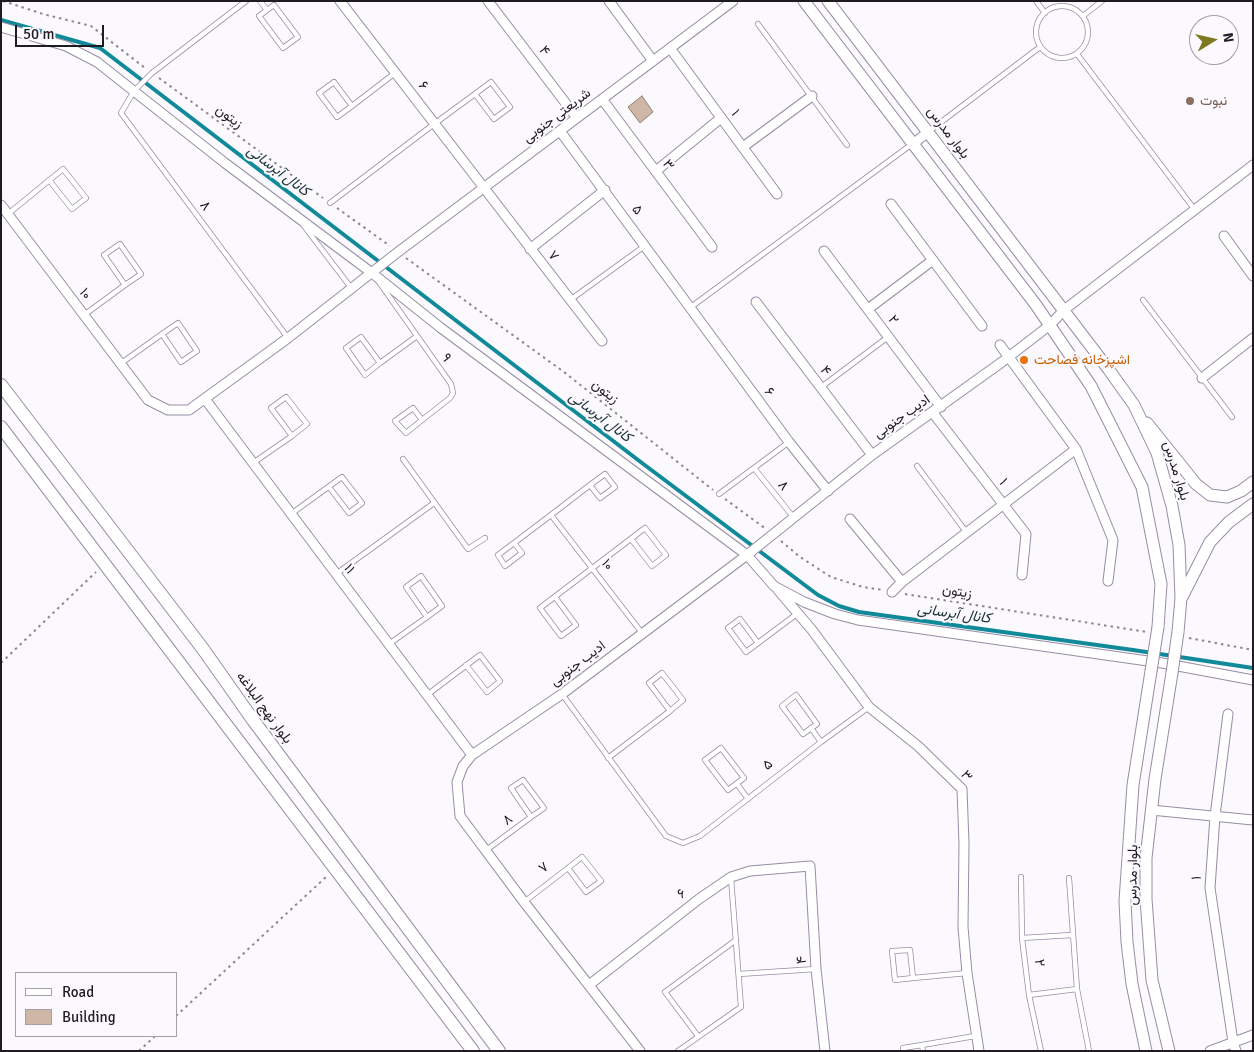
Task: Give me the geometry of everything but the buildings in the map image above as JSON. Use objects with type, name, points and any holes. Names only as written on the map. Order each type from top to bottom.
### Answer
[{"type":"main road","name":"بلوار نهج البلاغه","points":[[1,385],[203,649],[253,720],[500,1051]]},
{"type":"main road","points":[[1,427],[473,1051]]},
{"type":"street","name":"۶","points":[[340,1],[484,188]]},
{"type":"street","name":"۴","points":[[488,1],[577,118]]},
{"type":"street","points":[[609,1],[653,61]]},
{"type":"street","name":"شریعتی جنوبی","points":[[148,400],[168,410],[189,410],[288,338],[398,252],[733,1]]},
{"type":"street","name":"بلوار مدرس","points":[[804,1],[1050,325],[1091,386],[1142,488],[1161,584],[1153,630],[1151,671],[1133,785],[1125,901],[1132,984],[1146,1051]]},
{"type":"street","name":"بلوار مدرس","points":[[828,1],[1064,310],[1134,405],[1157,453],[1172,506],[1179,545],[1182,635],[1172,673],[1155,779],[1146,858],[1148,941],[1152,980],[1169,1051]]},
{"type":"street","name":"۳","points":[[1,27],[66,46],[97,62],[136,89],[225,163],[372,273],[440,328],[747,555],[812,630],[869,707],[918,746],[962,788],[964,844],[963,927],[975,1036],[979,1051]]},
{"type":"street","name":"۱","points":[[670,48],[777,194]]},
{"type":"street","points":[[743,147],[812,96]]},
{"type":"street","name":"۳","points":[[602,99],[712,247]]},
{"type":"street","points":[[656,171],[722,118]]},
{"type":"street","name":"۵","points":[[560,130],[691,306]]},
{"type":"street","points":[[913,144],[928,132]]},
{"type":"street","points":[[1064,310],[1253,165]]},
{"type":"street","name":"۷","points":[[484,188],[602,341]]},
{"type":"street","points":[[530,249],[605,190]]},
{"type":"street","points":[[891,204],[982,326]]},
{"type":"street","name":"۱۰","points":[[1,205],[148,400]]},
{"type":"street","points":[[1224,236],[1253,276]]},
{"type":"street","name":"۲","points":[[824,251],[888,337],[937,410]]},
{"type":"street","points":[[868,309],[933,260]]},
{"type":"street","name":"۴","points":[[756,302],[872,455]]},
{"type":"street","name":"۶","points":[[691,306],[789,442],[828,491]]},
{"type":"street","name":"ادیب جنوبی","points":[[472,755],[562,694],[747,555],[872,455],[937,410],[1050,325],[1064,310]]},
{"type":"street","points":[[1202,378],[1253,338]]},
{"type":"street","points":[[1000,345],[1076,450],[1113,540],[1108,581]]},
{"type":"street","name":"۱۱","points":[[205,399],[472,755]]},
{"type":"street","points":[[1134,405],[1196,484],[1210,495],[1227,497],[1253,482]]},
{"type":"street","name":"۱","points":[[937,410],[1003,505],[1026,534],[1022,575]]},
{"type":"street","points":[[892,592],[902,582],[1076,450]]},
{"type":"street","points":[[1241,490],[1238,495],[1241,505],[1252,505]]},
{"type":"street","points":[[1181,598],[1210,542],[1228,522],[1252,505]]},
{"type":"street","points":[[850,519],[902,582]]},
{"type":"street","points":[[774,586],[812,605],[858,620],[1162,663],[1253,680]]},
{"type":"street","name":"۱","points":[[1228,714],[1215,816],[1210,888],[1234,1046]]},
{"type":"street","points":[[472,755],[463,766],[458,782],[460,816],[640,1051]]},
{"type":"street","points":[[1152,810],[1253,820]]},
{"type":"street","name":"۶","points":[[590,985],[699,899],[731,877],[750,871],[810,866]]},
{"type":"street","name":"۴","points":[[810,866],[816,969],[825,1051]]},
{"type":"street","points":[[1210,1051],[1234,1046],[1253,1035]]},
{"type":"lane","points":[[136,89],[152,73],[246,1]]},
{"type":"lane","points":[[260,1],[267,10]]},
{"type":"lane","points":[[1036,1],[1045,12]]},
{"type":"lane","points":[[1082,16],[1102,1]]},
{"type":"lane","points":[[274,5],[298,37],[283,48],[259,16],[267,10],[274,5]]},
{"type":"lane","points":[[1057,7],[1071,8],[1082,16],[1088,29],[1086,43],[1077,54],[1064,58],[1051,56],[1040,47],[1036,35],[1038,23],[1045,12],[1057,7]]},
{"type":"lane","points":[[758,24],[848,145]]},
{"type":"lane","points":[[928,132],[1040,47]]},
{"type":"lane","points":[[1077,54],[1195,210]]},
{"type":"lane","points":[[352,106],[334,82],[319,93],[337,117],[352,106],[395,73]]},
{"type":"lane","points":[[330,203],[434,124],[491,82],[510,107],[494,119],[475,94]]},
{"type":"lane","name":"۸","points":[[136,89],[121,113],[288,338]]},
{"type":"lane","points":[[691,306],[913,144]]},
{"type":"lane","points":[[8,214],[49,180],[63,169],[86,198],[72,209],[49,180]]},
{"type":"lane","points":[[298,218],[352,288]]},
{"type":"lane","points":[[84,315],[141,274],[120,244],[104,255],[125,285]]},
{"type":"lane","points":[[570,300],[646,245]]},
{"type":"lane","name":"۹","points":[[372,273],[451,384],[453,393],[450,398],[406,433],[395,421],[413,408],[422,420]]},
{"type":"lane","points":[[1143,300],[1232,417]]},
{"type":"lane","points":[[120,364],[162,334],[178,323],[197,351],[181,362],[162,334]]},
{"type":"lane","points":[[380,363],[361,337],[346,348],[365,375],[417,336]]},
{"type":"lane","points":[[820,388],[888,337]]},
{"type":"lane","points":[[253,463],[292,436],[307,424],[286,397],[272,408],[292,436]]},
{"type":"lane","points":[[719,494],[789,442]]},
{"type":"lane","points":[[403,459],[468,549],[485,538]]},
{"type":"lane","points":[[917,466],[967,532]]},
{"type":"lane","name":"۸","points":[[754,468],[794,518]]},
{"type":"lane","points":[[514,543],[522,553],[505,566],[498,555],[590,485],[605,474],[615,487],[600,498],[590,485]]},
{"type":"lane","points":[[291,514],[342,477],[362,502],[349,513],[329,487]]},
{"type":"lane","points":[[336,574],[434,503]]},
{"type":"lane","name":"۱۰","points":[[551,515],[642,633]]},
{"type":"lane","points":[[555,597],[576,625],[561,636],[540,608],[645,528],[666,556],[652,566],[631,539]]},
{"type":"lane","points":[[389,644],[427,617],[442,606],[421,576],[406,587],[427,617]]},
{"type":"lane","points":[[758,643],[740,619],[728,628],[746,652],[758,643],[798,613]]},
{"type":"lane","points":[[427,696],[466,665],[480,654],[500,681],[487,692],[466,665]]},
{"type":"lane","points":[[562,694],[608,758],[670,711],[683,700],[662,672],[648,683],[670,711]]},
{"type":"lane","points":[[796,695],[817,724],[811,728],[802,734],[782,706],[796,695]]},
{"type":"lane","name":"۵","points":[[608,758],[666,836],[683,843],[700,836],[869,707]]},
{"type":"lane","points":[[811,728],[821,742]]},
{"type":"lane","points":[[721,748],[744,778],[737,784],[728,790],[705,760],[721,748]]},
{"type":"lane","name":"۸","points":[[485,851],[532,817],[544,808],[523,780],[511,788],[532,817]]},
{"type":"lane","points":[[737,784],[748,799]]},
{"type":"lane","name":"۷","points":[[524,902],[582,857],[600,881],[586,892],[568,868]]},
{"type":"lane","points":[[678,1051],[741,1007],[731,877]]},
{"type":"lane","name":"۲","points":[[1021,877],[1022,938],[1029,995],[1041,1051]]},
{"type":"lane","points":[[1070,878],[1072,935],[1077,989],[1089,1051]]},
{"type":"lane","points":[[1022,938],[1072,935]]},
{"type":"lane","points":[[698,1036],[665,992],[736,940]]},
{"type":"lane","points":[[913,978],[910,950],[892,951],[895,980],[967,973]]},
{"type":"lane","points":[[738,974],[816,969]]},
{"type":"lane","points":[[1029,995],[1077,989]]},
{"type":"lane","points":[[904,1051],[903,1048],[975,1036]]},
{"type":"lane","points":[[922,1045],[923,1051]]},
{"type":"path","name":"زیتون","points":[[3,1],[43,14],[91,26],[152,73],[564,372],[800,557],[831,577],[863,587],[892,592],[1153,630]]},
{"type":"path","points":[[1,663],[105,563]]},
{"type":"path","points":[[1182,635],[1253,650]]},
{"type":"path","points":[[178,1014],[335,868]]},
{"type":"path","points":[[139,1051],[154,1037]]},
{"type":"waterway","name":"کانال آبرسانی","points":[[1,20],[100,48],[642,463],[818,595],[839,606],[859,612],[1253,668]]},
{"type":"place","name":"نبوت","points":[[1190,101]]},
{"type":"place","name":"اشپزخانه فصاحت","points":[[1024,360]]}]
